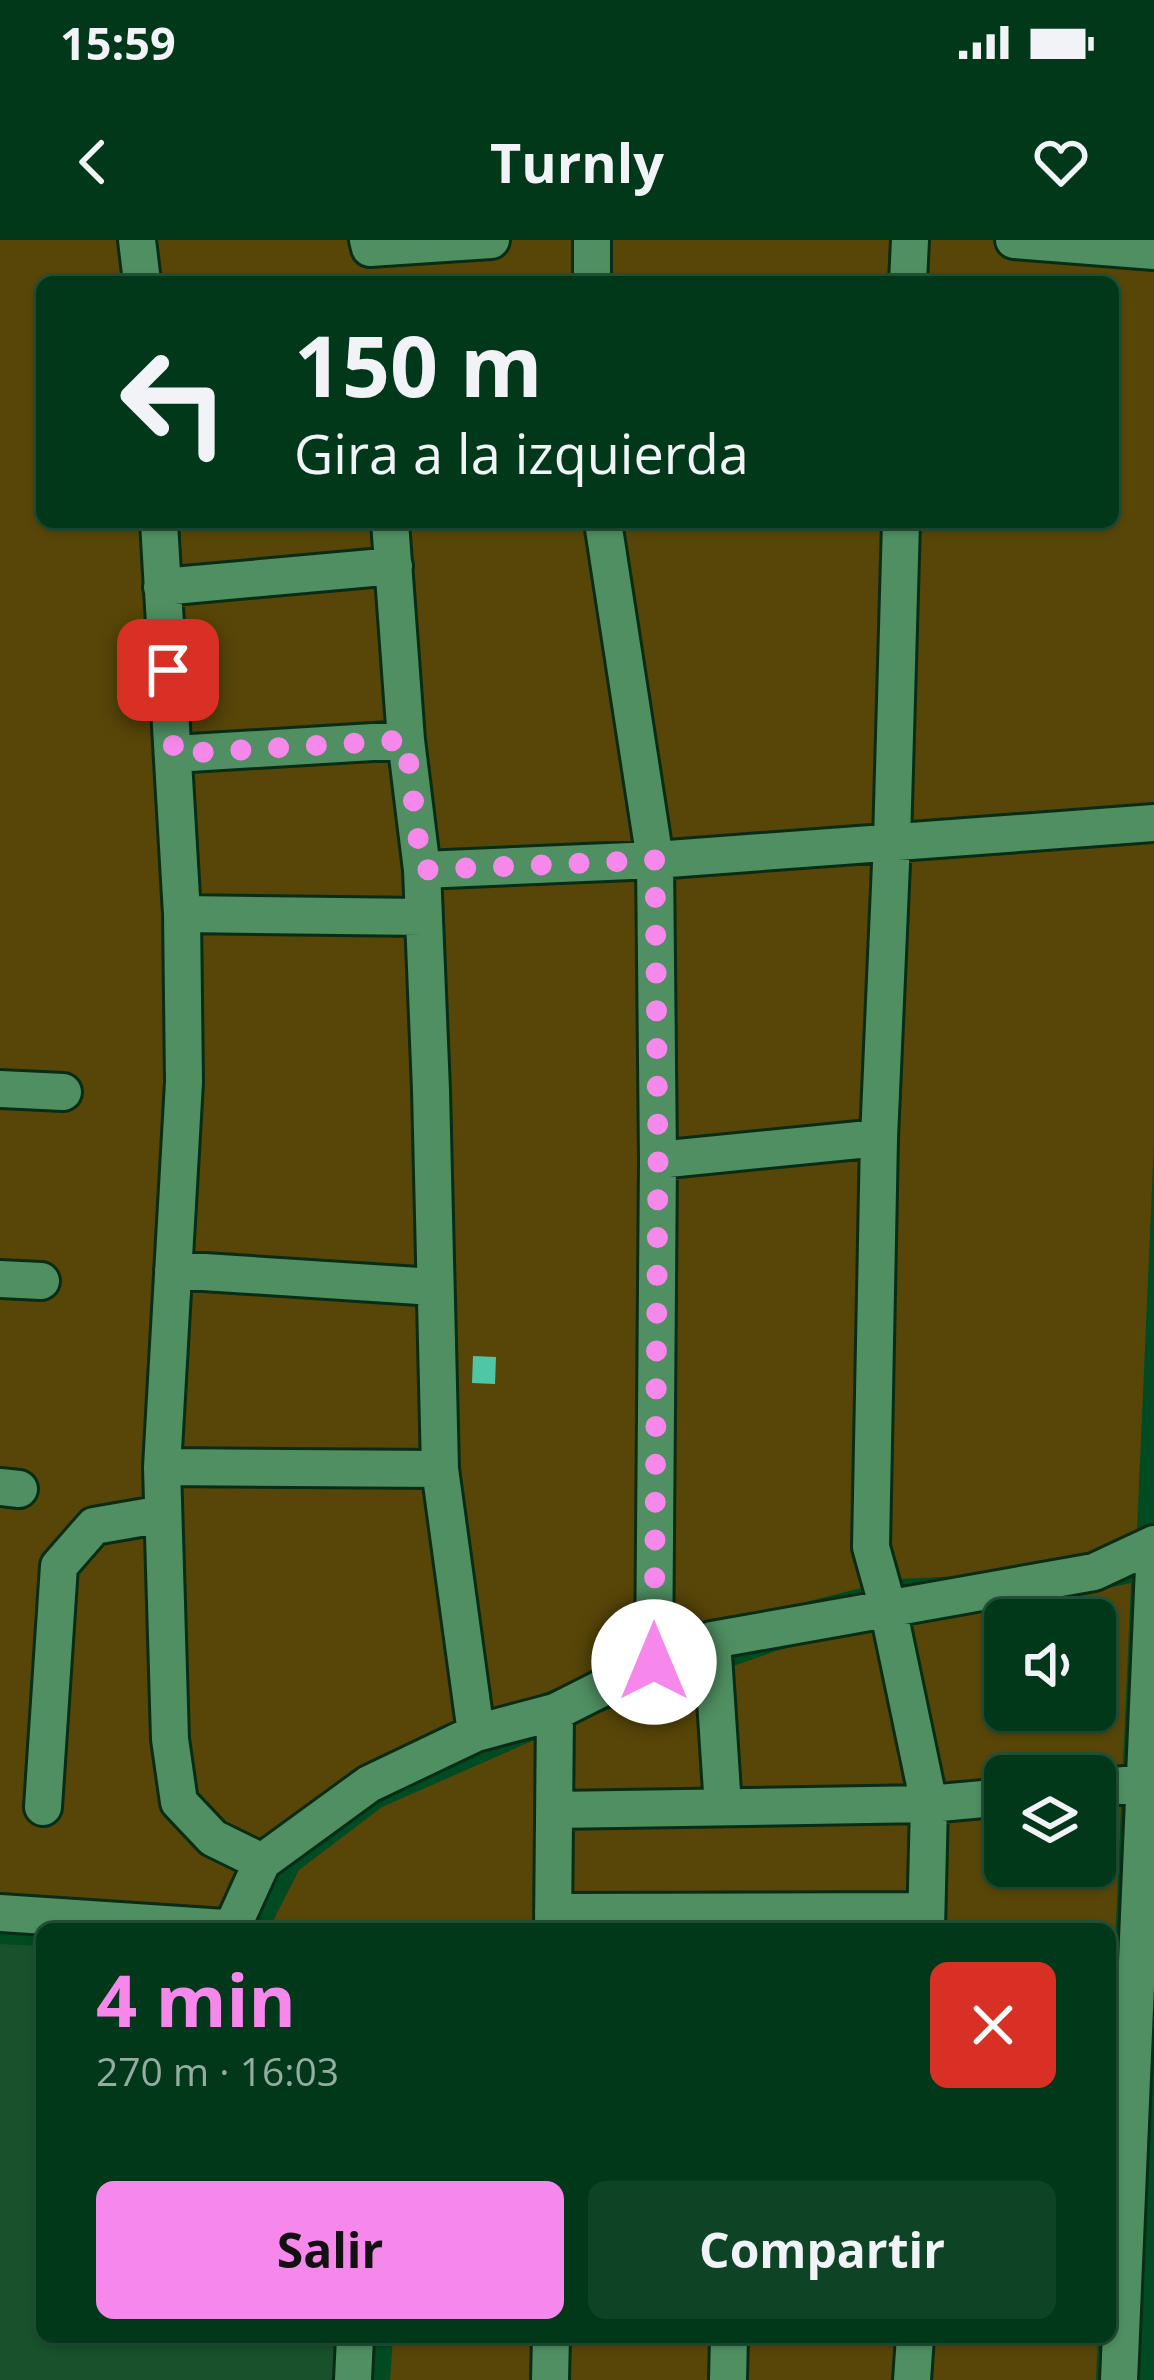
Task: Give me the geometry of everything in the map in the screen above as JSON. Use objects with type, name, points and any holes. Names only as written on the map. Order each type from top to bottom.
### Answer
[{"type":"street","points":[[137,240],[141,276]]},
{"type":"street","points":[[370,257],[491,240]]},
{"type":"street","points":[[592,240],[592,276]]},
{"type":"street","points":[[908,276],[910,240]]},
{"type":"street","points":[[1014,240],[1154,251]]},
{"type":"street","points":[[159,528],[182,914],[184,1082],[162,1467],[170,1739],[178,1802],[213,1838],[262,1862]]},
{"type":"street","points":[[391,528],[406,740],[422,870],[440,1468],[476,1733]]},
{"type":"street","points":[[604,528],[655,860],[654,1662]]},
{"type":"street","points":[[555,1712],[553,1921],[926,1920],[929,1804],[871,1547],[879,1138],[901,528]]},
{"type":"street","points":[[162,587],[394,566]]},
{"type":"street","points":[[174,754],[406,740]]},
{"type":"street","points":[[422,870],[655,860],[1154,823]]},
{"type":"street","points":[[182,914],[424,917]]},
{"type":"street","points":[[0,1089],[64,1092]]},
{"type":"street","points":[[658,1160],[879,1138]]},
{"type":"street","points":[[172,1270],[434,1286]]},
{"type":"street","points":[[0,1280],[41,1281]]},
{"type":"street","points":[[162,1467],[440,1468]]},
{"type":"street","points":[[43,1807],[59,1566],[94,1526],[163,1514]]},
{"type":"street","points":[[238,1923],[262,1862],[369,1784],[476,1733],[555,1712],[654,1662],[712,1640],[1094,1572],[1154,1544]]},
{"type":"street","points":[[1120,2380],[1141,2182],[1145,1783],[1154,1568]]},
{"type":"street","points":[[712,1640],[723,1807]]},
{"type":"street","points":[[1116,1786],[1145,1783]]},
{"type":"street","points":[[554,1810],[929,1804],[984,1799]]},
{"type":"street","points":[[0,1913],[157,1923]]},
{"type":"street","points":[[352,2380],[355,2343]]},
{"type":"street","points":[[550,2343],[550,2380]]},
{"type":"street","points":[[728,2380],[729,2343]]},
{"type":"street","points":[[912,2380],[914,2343]]},
{"type":"shaded area","points":[[0,240],[1154,240],[1154,1142],[1137,1530],[1092,1551],[1029,1567],[898,1579],[817,1599],[682,1641],[533,1697],[356,1772],[228,1913],[0,1898]]},
{"type":"shaded area","points":[[1131,1583],[1116,1923],[272,1923],[299,1870],[382,1807],[582,1719],[776,1651],[890,1620],[984,1607],[984,1731],[1116,1731],[1116,1599],[1045,1599]]},
{"type":"shaded area","points":[[0,1944],[36,1946],[36,2343],[347,2343],[344,2380],[0,2380]]},
{"type":"shaded area","points":[[393,2343],[1098,2343],[1096,2380],[390,2380]]},
{"type":"building","points":[[473,1356],[496,1357],[495,1384],[472,1383]]},
{"type":"route","points":[[168,670],[174,754],[406,740],[422,870],[655,860],[654,1662]]}]
